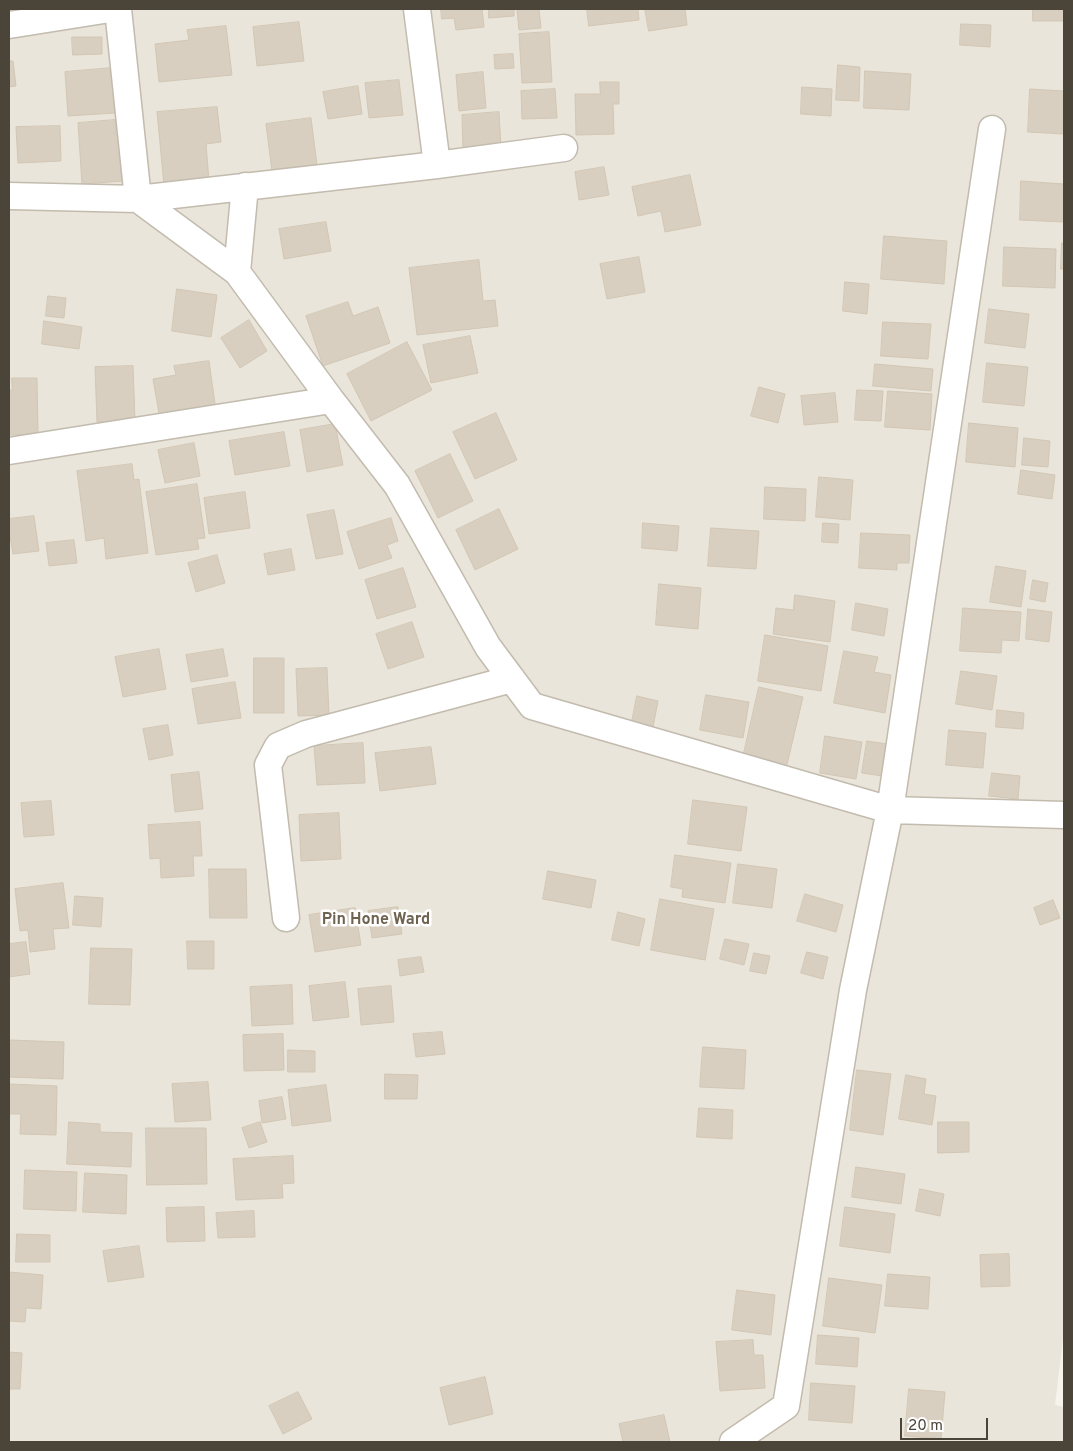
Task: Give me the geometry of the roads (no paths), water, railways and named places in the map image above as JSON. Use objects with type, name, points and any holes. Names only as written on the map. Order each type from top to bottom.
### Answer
[{"type":"street","points":[[9,25],[110,9]]},
{"type":"street","points":[[118,9],[138,199],[237,272],[330,400],[397,484],[488,647],[532,706],[890,810],[1064,815]]},
{"type":"street","points":[[417,9],[437,165]]},
{"type":"street","points":[[734,1442],[786,1406],[852,990],[890,810],[992,129]]},
{"type":"street","points":[[9,196],[138,199],[437,165],[564,148]]},
{"type":"street","points":[[237,272],[245,186]]},
{"type":"street","points":[[9,451],[330,400]]},
{"type":"street","points":[[286,918],[268,765],[278,746],[306,734],[512,679]]},
{"type":"district","name":"Pin Hone Ward","points":[[376,921]]}]
